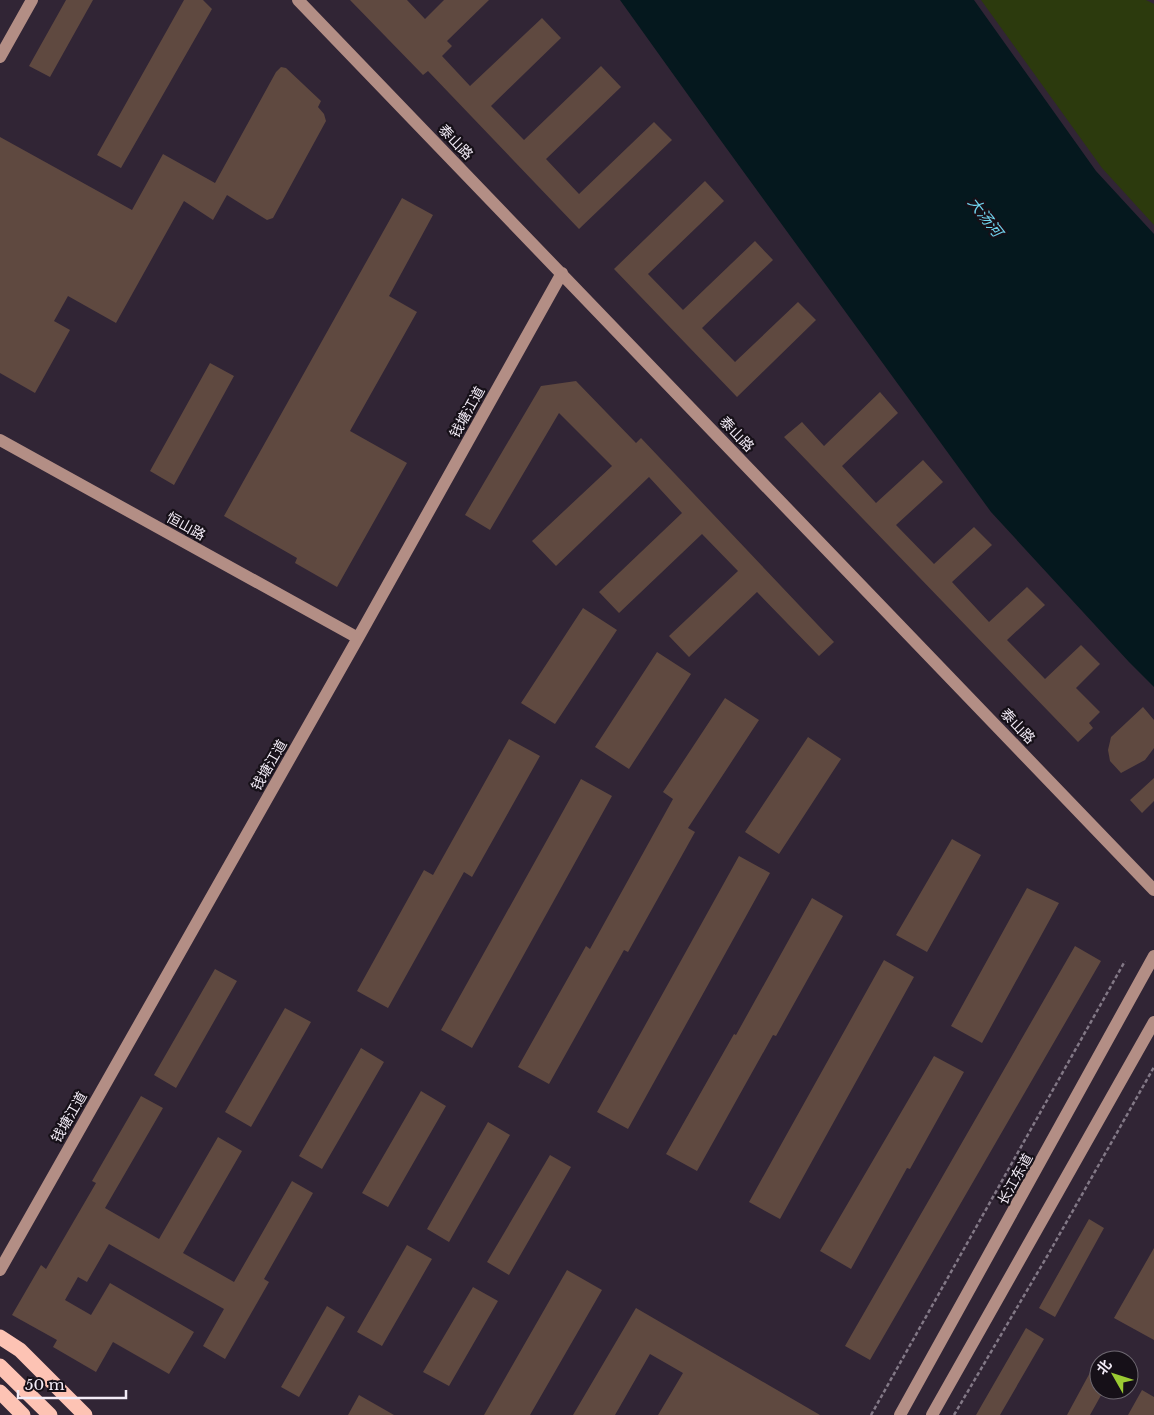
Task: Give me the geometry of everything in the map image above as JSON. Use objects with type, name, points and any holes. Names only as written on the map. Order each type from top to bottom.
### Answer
[{"type":"highway","points":[[0,1337],[20,1350],[85,1415]]},
{"type":"highway","points":[[0,1366],[50,1415]]},
{"type":"highway","points":[[0,1392],[23,1415]]},
{"type":"street","points":[[0,57],[32,0]]},
{"type":"street","name":"泰山路","points":[[298,0],[1154,890]]},
{"type":"street","name":"钱塘江道","points":[[0,1270],[358,638],[562,273]]},
{"type":"street","name":"恒山路","points":[[0,440],[358,638]]},
{"type":"street","name":"长江东道","points":[[900,1415],[1154,956]]},
{"type":"street","points":[[932,1415],[1154,1022]]},
{"type":"path","points":[[871,1415],[1126,961]]},
{"type":"path","points":[[954,1415],[1049,1253],[1154,1067]]},
{"type":"green space","points":[[981,0],[1146,0],[1154,4],[1154,225],[1102,168]]},
{"type":"water","name":"大汤河","points":[[620,0],[974,0],[1096,171],[1154,234],[1154,687],[991,512]]},
{"type":"building","points":[[66,0],[93,0],[50,77],[29,66]]},
{"type":"building","points":[[184,0],[203,0],[212,9],[121,168],[97,155]]},
{"type":"building","points":[[350,0],[407,0],[425,19],[444,0],[489,0],[447,41],[452,46],[442,56],[470,86],[542,18],[561,38],[491,106],[524,140],[601,66],[621,87],[546,159],[579,194],[654,122],[672,140],[579,229],[428,71],[423,75]]},
{"type":"building","points":[[281,67],[286,68],[321,101],[318,107],[324,114],[326,121],[273,218],[267,220],[227,195],[213,220],[184,201],[116,323],[68,296],[54,321],[70,330],[35,393],[0,373],[0,137],[132,210],[163,154],[215,183],[276,72]]},
{"type":"building","points":[[705,181],[724,201],[648,274],[683,310],[755,241],[773,260],[702,328],[735,362],[798,302],[816,320],[737,397],[614,269]]},
{"type":"building","points":[[402,198],[433,215],[389,296],[417,312],[350,431],[407,463],[337,587],[295,563],[297,558],[224,516]]},
{"type":"building","points":[[210,363],[234,376],[174,485],[150,471]]},
{"type":"building","points":[[576,381],[636,443],[641,438],[834,642],[819,656],[757,592],[689,657],[669,636],[738,571],[702,534],[619,613],[599,592],[682,513],[649,477],[556,566],[532,541],[612,466],[559,413],[490,530],[465,515],[541,386]]},
{"type":"building","points":[[880,392],[898,413],[842,466],[876,503],[923,460],[943,482],[896,525],[934,564],[974,527],[992,545],[952,582],[989,622],[1027,587],[1045,605],[1007,640],[1045,679],[1081,645],[1100,664],[1076,688],[1100,712],[1089,723],[1093,728],[1078,742],[784,437],[802,422],[824,446]]},
{"type":"building","points":[[583,608],[617,630],[555,724],[521,703]]},
{"type":"building","points":[[657,652],[691,674],[629,769],[595,747]]},
{"type":"building","points":[[725,698],[759,720],[688,828],[695,832],[628,952],[624,950],[549,1084],[518,1067],[586,946],[590,949],[673,799],[663,792]]},
{"type":"building","points":[[1143,707],[1154,720],[1154,748],[1145,760],[1121,773],[1110,761],[1108,750],[1111,737]]},
{"type":"building","points":[[808,737],[841,759],[779,854],[745,832]]},
{"type":"building","points":[[509,739],[540,756],[472,877],[464,872],[388,1008],[357,991],[424,870],[433,875]]},
{"type":"building","points":[[1154,778],[1154,801],[1142,813],[1130,800]]},
{"type":"building","points":[[581,779],[612,796],[472,1048],[441,1030]]},
{"type":"building","points":[[952,839],[981,855],[927,952],[896,935]]},
{"type":"building","points":[[739,856],[770,873],[628,1129],[597,1112]]},
{"type":"building","points":[[1027,888],[1059,903],[982,1043],[951,1026]]},
{"type":"building","points":[[812,898],[843,916],[776,1036],[773,1035],[697,1171],[666,1154],[734,1034],[736,1035]]},
{"type":"building","points":[[1075,946],[1101,961],[870,1360],[845,1346]]},
{"type":"building","points":[[884,960],[914,977],[780,1219],[749,1202]]},
{"type":"building","points":[[215,969],[237,981],[176,1088],[154,1075]]},
{"type":"building","points":[[285,1008],[311,1022],[251,1127],[225,1112]]},
{"type":"building","points":[[361,1048],[384,1062],[322,1169],[299,1156]]},
{"type":"building","points":[[934,1056],[964,1072],[910,1169],[907,1168],[851,1269],[820,1251]]},
{"type":"building","points":[[421,1091],[446,1106],[388,1207],[362,1193]]},
{"type":"building","points":[[141,1096],[163,1108],[105,1208],[159,1239],[218,1137],[242,1151],[183,1253],[234,1282],[292,1181],[313,1193],[264,1279],[269,1282],[225,1359],[203,1346],[224,1309],[109,1244],[87,1282],[78,1277],[65,1300],[91,1315],[110,1283],[194,1332],[169,1374],[113,1342],[96,1372],[53,1347],[57,1340],[12,1315],[41,1265],[46,1269],[96,1183],[92,1181]]},
{"type":"building","points":[[488,1122],[510,1135],[449,1242],[427,1229]]},
{"type":"building","points":[[550,1155],[571,1167],[509,1275],[487,1262]]},
{"type":"building","points":[[1089,1219],[1104,1228],[1055,1317],[1039,1308]]},
{"type":"building","points":[[407,1245],[432,1259],[382,1346],[357,1332]]},
{"type":"building","points":[[1154,1248],[1154,1340],[1114,1318]]},
{"type":"building","points":[[567,1270],[602,1290],[530,1415],[484,1415]]},
{"type":"building","points":[[473,1287],[498,1301],[449,1386],[423,1372]]},
{"type":"building","points":[[327,1306],[345,1317],[299,1397],[281,1387]]},
{"type":"building","points":[[636,1308],[820,1415],[658,1415],[683,1373],[650,1354],[615,1415],[573,1415]]},
{"type":"building","points":[[1026,1328],[1044,1339],[1000,1415],[976,1415]]},
{"type":"building","points":[[1089,1374],[1089,1400],[1098,1400],[1090,1415],[1067,1415]]},
{"type":"building","points":[[1142,1390],[1154,1397],[1154,1415],[1128,1415],[1136,1400],[1139,1400]]},
{"type":"building","points":[[359,1395],[394,1415],[348,1415]]}]
